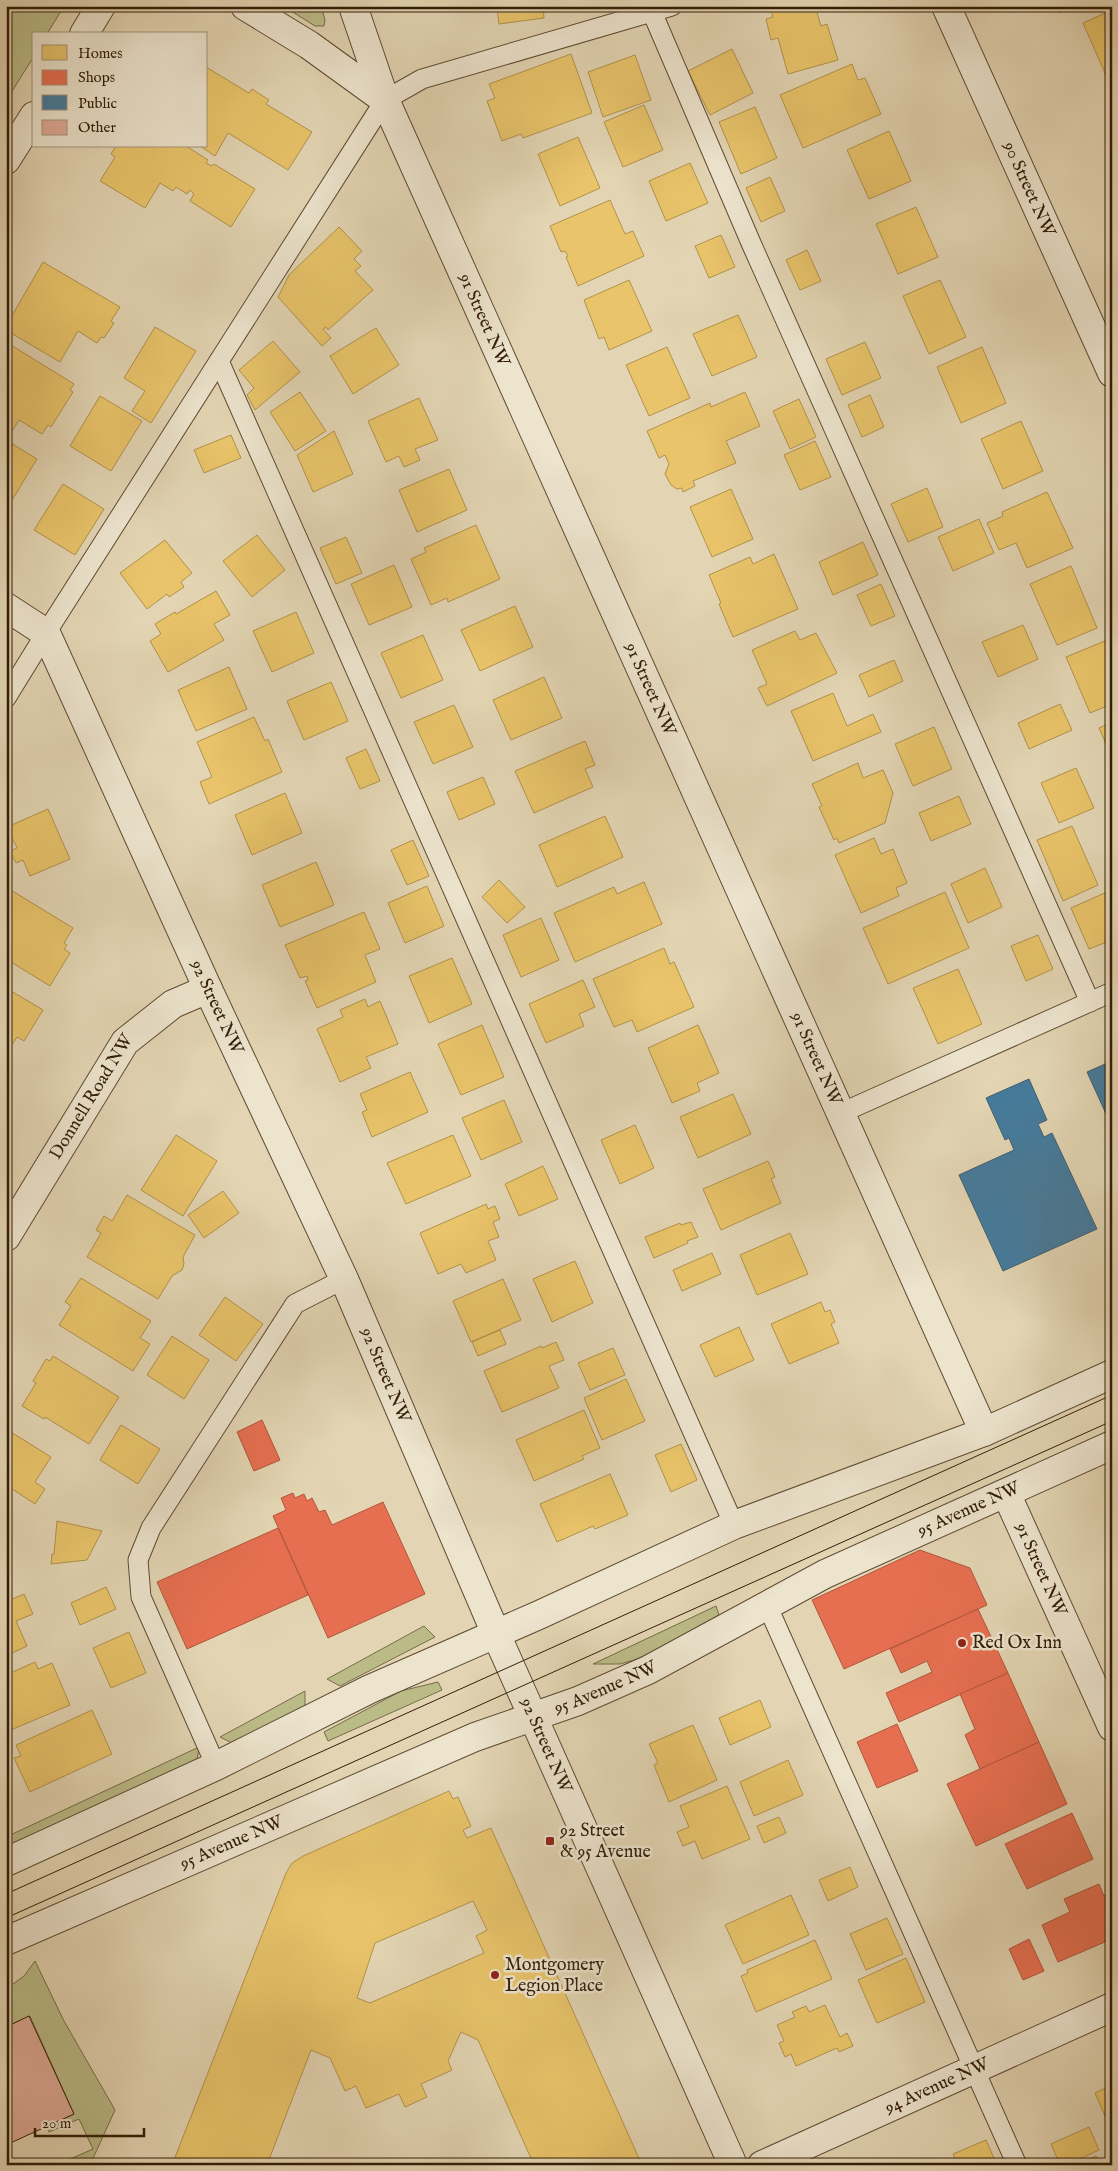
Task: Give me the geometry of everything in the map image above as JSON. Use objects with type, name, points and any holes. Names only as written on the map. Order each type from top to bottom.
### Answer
[{"type":"street","points":[[85,32],[101,6]]},
{"type":"street","name":"91 Street NW","points":[[244,6],[310,44],[385,100],[984,1432]]},
{"type":"street","points":[[353,6],[385,100]]},
{"type":"street","name":"90 Street NW","points":[[946,6],[1112,373]]},
{"type":"street","points":[[6,160],[32,119]]},
{"type":"street","points":[[6,607],[46,632]]},
{"type":"street","name":"92 Street NW","points":[[46,632],[208,989],[344,1279],[496,1634],[733,2165]]},
{"type":"street","name":"Donnell Road NW","points":[[6,1237],[125,1042],[173,1004],[208,989]]},
{"type":"street","points":[[6,1862],[216,1766],[370,1689],[496,1634],[734,1525],[984,1432],[1112,1374]]},
{"type":"street","name":"95 Avenue NW","points":[[6,1941],[475,1737],[578,1701],[648,1670],[825,1574],[1112,1445]]},
{"type":"street","name":"91 Street NW","points":[[1006,1493],[1112,1727]]},
{"type":"street","name":"94 Avenue NW","points":[[762,2165],[1112,2007]]},
{"type":"lane","points":[[6,698],[46,632],[385,100],[422,79],[652,9],[672,6]]},
{"type":"lane","points":[[652,9],[751,243],[1090,1002]]},
{"type":"lane","points":[[219,361],[734,1525]]},
{"type":"lane","points":[[841,1113],[1112,992]]},
{"type":"lane","points":[[216,1766],[141,1597],[138,1560],[151,1528],[295,1304],[344,1279]]},
{"type":"lane","points":[[768,1605],[1017,2165]]},
{"type":"green space","points":[[6,6],[64,6],[48,32],[32,32],[32,59],[6,101]]},
{"type":"green space","points":[[283,6],[321,6],[325,20],[324,26],[315,26]]},
{"type":"green space","points":[[716,1606],[719,1615],[651,1653],[620,1664],[593,1664]]},
{"type":"green space","points":[[424,1626],[435,1637],[340,1686],[327,1679]]},
{"type":"green space","points":[[438,1682],[442,1690],[328,1741],[324,1732],[401,1691]]},
{"type":"green space","points":[[305,1691],[305,1708],[236,1745],[220,1737]]},
{"type":"green space","points":[[199,1747],[196,1767],[14,1847],[6,1846],[6,1837]]},
{"type":"green space","points":[[35,1961],[64,2021],[115,2110],[90,2165],[70,2165],[68,2160],[93,2149],[79,2119],[49,2132],[46,2126],[74,2114],[30,2016],[6,2027],[6,1989],[24,1976]]},
{"type":"building: Homes","points":[[487,6],[543,6],[544,18],[499,24],[497,9],[488,10]]},
{"type":"building: Homes","points":[[781,6],[815,6],[821,26],[827,24],[838,60],[788,74],[778,38],[771,40],[766,19],[773,17],[770,9]]},
{"type":"building: Homes","points":[[1056,6],[1074,6],[1059,13]]},
{"type":"building: Homes","points":[[1112,10],[1112,89],[1083,23]]},
{"type":"building: Homes","points":[[732,49],[753,93],[710,115],[688,71]]},
{"type":"building: Homes","points":[[571,54],[592,113],[523,138],[521,134],[502,141],[487,101],[495,98],[489,84]]},
{"type":"building: Homes","points":[[635,55],[651,100],[603,117],[588,72]]},
{"type":"building: Homes","points":[[852,64],[858,80],[865,78],[881,114],[803,148],[780,95]]},
{"type":"building: Homes","points":[[208,68],[249,93],[252,89],[269,100],[266,104],[312,132],[288,170],[228,133],[215,156],[203,148],[208,148]]},
{"type":"building: Homes","points":[[644,105],[663,150],[623,167],[604,122]]},
{"type":"building: Homes","points":[[755,107],[777,158],[741,174],[719,122]]},
{"type":"building: Homes","points":[[889,131],[911,181],[869,199],[847,150]]},
{"type":"building: Homes","points":[[578,137],[600,188],[560,206],[538,154]]},
{"type":"building: Homes","points":[[115,148],[189,148],[208,160],[206,163],[212,166],[214,164],[255,189],[231,227],[190,201],[194,194],[190,190],[187,194],[176,187],[173,191],[160,183],[145,208],[100,181],[115,157],[111,154]]},
{"type":"building: Homes","points":[[690,163],[708,203],[666,221],[649,181]]},
{"type":"building: Homes","points":[[770,177],[785,211],[761,222],[746,188]]},
{"type":"building: Homes","points":[[610,200],[625,234],[633,231],[644,256],[578,286],[566,257],[568,256],[565,251],[561,252],[550,226]]},
{"type":"building: Homes","points":[[916,207],[938,257],[898,274],[876,224]]},
{"type":"building: Homes","points":[[339,227],[362,251],[354,259],[361,266],[355,271],[373,290],[328,330],[326,327],[323,329],[331,338],[322,346],[278,297],[289,275]]},
{"type":"building: Homes","points":[[721,235],[735,267],[709,278],[695,246]]},
{"type":"building: Homes","points":[[807,250],[821,281],[800,290],[786,260]]},
{"type":"building: Homes","points":[[43,262],[120,307],[111,321],[114,323],[104,338],[101,337],[97,343],[78,331],[60,362],[6,330],[6,326]]},
{"type":"building: Homes","points":[[629,280],[652,331],[609,350],[604,337],[599,339],[584,300]]},
{"type":"building: Homes","points":[[940,280],[966,337],[929,354],[903,296]]},
{"type":"building: Homes","points":[[738,315],[757,357],[712,376],[693,334]]},
{"type":"building: Homes","points":[[155,327],[196,351],[151,423],[132,411],[145,391],[124,378]]},
{"type":"building: Homes","points":[[376,328],[399,365],[353,394],[330,356]]},
{"type":"building: Homes","points":[[273,341],[300,372],[255,410],[247,395],[254,388],[239,370]]},
{"type":"building: Homes","points":[[6,342],[74,384],[70,390],[73,392],[51,427],[48,425],[42,434],[19,420],[9,436],[6,434]]},
{"type":"building: Homes","points":[[865,342],[881,378],[842,395],[826,359]]},
{"type":"building: Homes","points":[[667,347],[690,398],[649,416],[626,365]]},
{"type":"building: Homes","points":[[982,347],[1006,403],[961,423],[937,367]]},
{"type":"building: Homes","points":[[300,392],[326,431],[295,451],[270,412]]},
{"type":"building: Homes","points":[[745,392],[760,426],[726,441],[736,463],[693,481],[695,486],[683,492],[682,488],[677,489],[671,485],[665,474],[669,464],[665,455],[659,458],[647,431],[710,403],[711,407]]},
{"type":"building: Homes","points":[[870,395],[884,427],[862,437],[848,405]]},
{"type":"building: Homes","points":[[100,396],[142,421],[111,471],[70,446]]},
{"type":"building: Homes","points":[[419,398],[438,440],[415,449],[420,460],[404,467],[399,456],[386,462],[368,421]]},
{"type":"building: Homes","points":[[799,399],[816,437],[790,449],[773,411]]},
{"type":"building: Homes","points":[[1021,421],[1043,471],[1003,489],[981,439]]},
{"type":"building: Homes","points":[[334,431],[353,474],[313,492],[297,455]]},
{"type":"building: Homes","points":[[231,435],[241,458],[204,473],[194,450]]},
{"type":"building: Homes","points":[[6,440],[37,459],[6,510]]},
{"type":"building: Homes","points":[[815,441],[831,477],[800,490],[784,455]]},
{"type":"building: Homes","points":[[449,469],[467,510],[417,532],[399,490]]},
{"type":"building: Homes","points":[[63,484],[104,509],[75,555],[34,530]]},
{"type":"building: Homes","points":[[927,488],[943,527],[908,542],[891,504]]},
{"type":"building: Homes","points":[[731,489],[753,539],[712,557],[690,507]]},
{"type":"building: Homes","points":[[1047,492],[1073,548],[1027,568],[1016,543],[999,550],[987,523],[1003,516],[1002,512]]},
{"type":"building: Homes","points":[[979,519],[994,553],[953,571],[938,537]]},
{"type":"building: Homes","points":[[476,525],[500,579],[448,602],[447,598],[431,605],[411,559],[426,552],[424,548]]},
{"type":"building: Homes","points":[[257,535],[285,570],[252,597],[223,561]]},
{"type":"building: Homes","points":[[346,537],[362,573],[336,584],[320,548]]},
{"type":"building: Homes","points":[[165,540],[192,573],[181,582],[184,587],[169,597],[167,594],[147,609],[120,573]]},
{"type":"building: Homes","points":[[863,542],[878,575],[833,595],[819,562]]},
{"type":"building: Homes","points":[[774,554],[798,609],[733,637],[709,575],[750,557],[753,564]]},
{"type":"building: Homes","points":[[394,565],[412,607],[369,625],[351,584]]},
{"type":"building: Homes","points":[[1071,566],[1097,628],[1057,645],[1030,584]]},
{"type":"building: Homes","points":[[881,584],[895,616],[871,626],[857,595]]},
{"type":"building: Homes","points":[[216,591],[230,615],[214,624],[224,640],[168,672],[150,641],[161,634],[155,624]]},
{"type":"building: Homes","points":[[515,606],[533,647],[480,671],[461,630]]},
{"type":"building: Homes","points":[[296,612],[314,653],[272,672],[253,631]]},
{"type":"building: Homes","points":[[1023,625],[1038,659],[998,677],[982,642]]},
{"type":"building: Homes","points":[[795,631],[800,640],[816,633],[837,673],[767,706],[758,688],[767,684],[752,650]]},
{"type":"building: Homes","points":[[423,635],[443,680],[401,698],[381,653]]},
{"type":"building: Homes","points":[[1112,638],[1112,704],[1090,713],[1066,657]]},
{"type":"building: Homes","points":[[894,660],[903,681],[869,697],[859,675]]},
{"type":"building: Homes","points":[[229,667],[247,709],[196,731],[178,690]]},
{"type":"building: Homes","points":[[544,677],[562,718],[511,740],[493,700]]},
{"type":"building: Homes","points":[[331,682],[348,721],[304,740],[287,701]]},
{"type":"building: Homes","points":[[833,693],[847,726],[873,714],[881,732],[813,761],[791,711]]},
{"type":"building: Homes","points":[[1060,704],[1072,730],[1029,749],[1018,723]]},
{"type":"building: Homes","points":[[454,705],[473,747],[433,764],[414,722]]},
{"type":"building: Homes","points":[[254,717],[265,741],[268,739],[282,772],[209,804],[200,782],[212,777],[197,742]]},
{"type":"building: Homes","points":[[1112,722],[1112,757],[1099,728]]},
{"type":"building: Homes","points":[[934,727],[952,769],[913,786],[895,744]]},
{"type":"building: Homes","points":[[585,741],[595,765],[585,769],[593,787],[534,813],[515,771]]},
{"type":"building: Homes","points":[[366,749],[380,781],[360,789],[346,758]]},
{"type":"building: Homes","points":[[858,763],[863,778],[883,770],[893,793],[885,823],[839,843],[837,838],[834,840],[819,807],[822,806],[812,784]]},
{"type":"building: Homes","points":[[1076,768],[1094,808],[1059,823],[1041,783]]},
{"type":"building: Homes","points":[[483,777],[495,804],[459,820],[447,792]]},
{"type":"building: Homes","points":[[285,793],[302,833],[252,855],[235,815]]},
{"type":"building: Homes","points":[[959,796],[971,824],[931,841],[919,813]]},
{"type":"building: Homes","points":[[48,809],[70,859],[30,876],[23,860],[16,863],[10,851],[17,848],[7,827]]},
{"type":"building: Homes","points":[[605,816],[623,857],[557,887],[539,845]]},
{"type":"building: Homes","points":[[1072,826],[1098,885],[1063,901],[1037,840]]},
{"type":"building: Homes","points":[[874,838],[881,854],[893,849],[907,883],[896,888],[899,896],[861,913],[835,855]]},
{"type":"building: Homes","points":[[413,840],[429,876],[407,885],[391,850]]},
{"type":"building: Homes","points":[[316,862],[334,905],[280,927],[262,885]]},
{"type":"building: Homes","points":[[985,868],[1002,907],[968,923],[951,884]]},
{"type":"building: Homes","points":[[499,880],[525,907],[507,923],[482,897]]},
{"type":"building: Homes","points":[[644,882],[662,924],[575,962],[554,913],[614,887],[617,894]]},
{"type":"building: Homes","points":[[427,886],[444,926],[405,943],[388,903]]},
{"type":"building: Homes","points":[[6,887],[73,928],[64,943],[67,945],[64,949],[70,953],[50,986],[6,959]]},
{"type":"building: Homes","points":[[1109,891],[1112,896],[1112,940],[1089,949],[1071,908]]},
{"type":"building: Homes","points":[[945,892],[969,948],[888,984],[863,928]]},
{"type":"building: Homes","points":[[364,912],[380,949],[365,955],[376,982],[317,1008],[305,981],[308,980],[307,976],[300,978],[285,945]]},
{"type":"building: Homes","points":[[541,918],[559,960],[521,977],[503,935]]},
{"type":"building: Homes","points":[[1038,935],[1053,969],[1026,981],[1011,946]]},
{"type":"building: Homes","points":[[664,948],[670,964],[674,962],[694,1007],[637,1032],[632,1020],[614,1027],[593,979]]},
{"type":"building: Homes","points":[[452,958],[472,1004],[429,1023],[409,976]]},
{"type":"building: Homes","points":[[958,969],[982,1024],[938,1044],[913,988]]},
{"type":"building: Homes","points":[[583,980],[595,1007],[579,1014],[584,1026],[546,1043],[529,1004]]},
{"type":"building: Homes","points":[[6,988],[43,1010],[24,1041],[17,1037],[9,1050],[6,1049]]},
{"type":"building: Homes","points":[[365,999],[368,1007],[380,1001],[398,1044],[366,1057],[371,1068],[340,1082],[317,1029],[343,1017],[340,1010]]},
{"type":"building: Homes","points":[[482,1025],[504,1077],[461,1095],[438,1044]]},
{"type":"building: Homes","points":[[698,1025],[719,1073],[697,1083],[700,1091],[672,1103],[648,1048]]},
{"type":"building: Homes","points":[[410,1072],[428,1112],[372,1137],[362,1112],[367,1110],[360,1094]]},
{"type":"building: Homes","points":[[733,1094],[751,1134],[698,1158],[680,1117]]},
{"type":"building: Homes","points":[[504,1100],[522,1142],[481,1160],[462,1118]]},
{"type":"building: Homes","points":[[635,1125],[654,1168],[620,1184],[601,1140]]},
{"type":"building: Homes","points":[[176,1135],[217,1161],[183,1216],[141,1190]]},
{"type":"building: Homes","points":[[453,1135],[471,1176],[406,1204],[387,1163]]},
{"type":"building: Homes","points":[[768,1161],[775,1177],[771,1179],[781,1203],[721,1230],[703,1189]]},
{"type":"building: Homes","points":[[543,1166],[558,1199],[519,1216],[505,1184]]},
{"type":"building: Homes","points":[[223,1191],[239,1213],[204,1238],[188,1215]]},
{"type":"building: Homes","points":[[127,1195],[195,1235],[183,1257],[184,1264],[182,1270],[172,1276],[158,1299],[87,1257],[101,1233],[96,1230],[104,1216],[112,1221]]},
{"type":"building: Homes","points":[[486,1204],[488,1209],[495,1206],[500,1219],[493,1222],[499,1237],[488,1241],[496,1260],[466,1273],[461,1264],[438,1274],[420,1233]]},
{"type":"building: Homes","points":[[691,1222],[698,1237],[654,1258],[645,1237],[680,1223],[681,1225]]},
{"type":"building: Homes","points":[[790,1233],[808,1274],[757,1295],[740,1255]]},
{"type":"building: Homes","points":[[712,1253],[721,1274],[682,1291],[673,1270]]},
{"type":"building: Homes","points":[[575,1261],[593,1303],[552,1322],[533,1279]]},
{"type":"building: Homes","points":[[81,1278],[151,1321],[140,1338],[150,1344],[133,1371],[59,1325],[71,1306],[65,1302]]},
{"type":"building: Homes","points":[[503,1279],[521,1320],[471,1342],[453,1301]]},
{"type":"building: Homes","points":[[225,1297],[263,1324],[236,1361],[199,1335]]},
{"type":"building: Homes","points":[[821,1302],[825,1312],[830,1310],[835,1322],[831,1324],[839,1343],[789,1364],[771,1324]]},
{"type":"building: Homes","points":[[739,1327],[754,1360],[715,1377],[700,1345]]},
{"type":"building: Homes","points":[[500,1330],[506,1344],[478,1356],[472,1342]]},
{"type":"building: Homes","points":[[172,1336],[209,1360],[184,1399],[147,1375]]},
{"type":"building: Homes","points":[[556,1342],[564,1360],[549,1366],[559,1388],[502,1412],[484,1371],[541,1346],[542,1348]]},
{"type":"building: Homes","points":[[613,1348],[625,1375],[590,1390],[578,1363]]},
{"type":"building: Homes","points":[[53,1356],[119,1397],[89,1444],[45,1417],[44,1419],[22,1406],[36,1383],[33,1381],[46,1359],[50,1361]]},
{"type":"building: Homes","points":[[626,1379],[645,1421],[602,1440],[584,1398]]},
{"type":"building: Homes","points":[[584,1410],[600,1448],[582,1456],[584,1459],[534,1481],[516,1440]]},
{"type":"building: Homes","points":[[121,1425],[160,1449],[138,1484],[100,1460]]},
{"type":"building: Homes","points":[[6,1429],[51,1457],[35,1482],[45,1489],[35,1504],[6,1485]]},
{"type":"building: Homes","points":[[681,1444],[697,1480],[671,1492],[655,1455]]},
{"type":"building: Homes","points":[[610,1474],[628,1515],[595,1529],[593,1526],[557,1542],[540,1504]]},
{"type":"building: Homes","points":[[1112,1492],[1112,1503],[1108,1494]]},
{"type":"building: Homes","points":[[6,1520],[8,1520],[7,1545],[11,1545],[10,1570],[6,1570]]},
{"type":"building: Homes","points":[[57,1521],[102,1531],[87,1560],[51,1564],[52,1554],[54,1554]]},
{"type":"building: Homes","points":[[106,1587],[116,1609],[80,1625],[71,1603]]},
{"type":"building: Homes","points":[[24,1594],[33,1614],[16,1621],[27,1646],[6,1656],[6,1602]]},
{"type":"building: Homes","points":[[129,1632],[146,1673],[111,1688],[93,1648]]},
{"type":"building: Homes","points":[[35,1662],[38,1669],[52,1663],[70,1705],[6,1732],[6,1675]]},
{"type":"building: Homes","points":[[760,1700],[771,1727],[730,1745],[719,1718]]},
{"type":"building: Homes","points":[[92,1710],[112,1754],[30,1792],[14,1758],[21,1756],[16,1745]]},
{"type":"building: Homes","points":[[693,1725],[717,1780],[669,1802],[654,1765],[658,1763],[649,1744]]},
{"type":"building: Homes","points":[[788,1760],[803,1795],[754,1816],[740,1782]]},
{"type":"building: Homes","points":[[727,1786],[750,1839],[702,1859],[695,1841],[683,1846],[677,1832],[689,1827],[680,1806]]},
{"type":"building: Homes","name":"Montgomery Legion Place","points":[[449,1791],[453,1799],[458,1797],[471,1826],[463,1830],[467,1838],[491,1828],[642,2165],[534,2165],[478,2040],[461,2032],[448,2061],[452,2070],[421,2084],[427,2097],[405,2107],[399,2094],[366,2108],[356,2086],[345,2091],[330,2058],[311,2050],[267,2165],[172,2165],[286,1873],[292,1863],[303,1856]],"holes":[[[473,1901],[487,1930],[476,1936],[484,1953],[370,2003],[357,1998],[375,1943]]]},
{"type":"building: Homes","points":[[779,1817],[786,1833],[764,1843],[757,1826]]},
{"type":"building: Homes","points":[[850,1867],[858,1887],[828,1901],[819,1880]]},
{"type":"building: Homes","points":[[791,1895],[809,1935],[743,1964],[725,1925]]},
{"type":"building: Homes","points":[[887,1918],[903,1954],[866,1970],[850,1934]]},
{"type":"building: Homes","points":[[815,1940],[832,1979],[756,2012],[741,1976],[748,1973],[747,1970]]},
{"type":"building: Homes","points":[[906,1958],[925,2002],[877,2023],[858,1980]]},
{"type":"building: Homes","points":[[825,2005],[840,2037],[847,2033],[853,2046],[839,2052],[837,2048],[796,2066],[791,2054],[785,2057],[779,2043],[784,2041],[777,2025],[795,2017],[792,2012],[806,2006],[809,2012]]},
{"type":"building: Homes","points":[[1112,2077],[1112,2114],[1105,2116],[1095,2093],[1110,2086],[1107,2079]]},
{"type":"building: Homes","points":[[1089,2127],[1099,2150],[1067,2165],[1060,2165],[1051,2144]]},
{"type":"building: Homes","points":[[986,2140],[997,2165],[958,2165],[953,2154]]},
{"type":"building: Homes","points":[[1096,2156],[1100,2165],[1076,2165]]},
{"type":"building: Shops","points":[[262,1420],[280,1460],[254,1471],[237,1432]]},
{"type":"building: Shops","points":[[293,1493],[295,1498],[304,1494],[307,1501],[312,1498],[319,1512],[325,1510],[332,1525],[383,1502],[425,1594],[328,1638],[273,1516],[286,1510],[281,1498]]},
{"type":"building: Shops","points":[[278,1528],[308,1595],[187,1649],[157,1582]]},
{"type":"building: Shops","points":[[920,1550],[970,1568],[987,1605],[844,1669],[812,1600]]},
{"type":"building: Shops","points":[[978,1609],[1008,1673],[899,1722],[886,1693],[932,1672],[927,1661],[901,1673],[890,1649]]},
{"type":"building: Shops","points":[[1008,1673],[1039,1742],[980,1769],[965,1735],[975,1729],[960,1694]]},
{"type":"building: Shops","points":[[897,1724],[918,1771],[877,1788],[857,1742]]},
{"type":"building: Shops","points":[[1039,1742],[1067,1804],[976,1846],[947,1784]]},
{"type":"building: Shops","points":[[1072,1813],[1093,1859],[1027,1889],[1005,1844]]},
{"type":"building: Shops","points":[[1099,1884],[1104,1896],[1109,1894],[1112,1901],[1112,1939],[1058,1962],[1042,1925],[1070,1912],[1064,1899]]},
{"type":"building: Shops","points":[[1029,1939],[1044,1971],[1023,1980],[1009,1949]]},
{"type":"building: Public","points":[[1112,1061],[1112,1127],[1087,1072]]},
{"type":"building: Public","points":[[1029,1079],[1047,1120],[1038,1124],[1044,1137],[1052,1133],[1097,1229],[1003,1271],[959,1175],[1014,1150],[1009,1138],[1005,1140],[986,1098]]},
{"type":"building: Other","points":[[29,2016],[74,2114],[6,2145],[6,2027]]},
{"type":"tram line","points":[[6,1894],[1112,1395]]},
{"type":"tram line","points":[[6,1918],[1112,1421]]},
{"type":"place","name":"Red Ox Inn","points":[[962,1643]]},
{"type":"place","name":"92 Street & 95 Avenue","points":[[550,1841]]},
{"type":"place","name":"Montgomery Legion Place","points":[[495,1975]]}]
